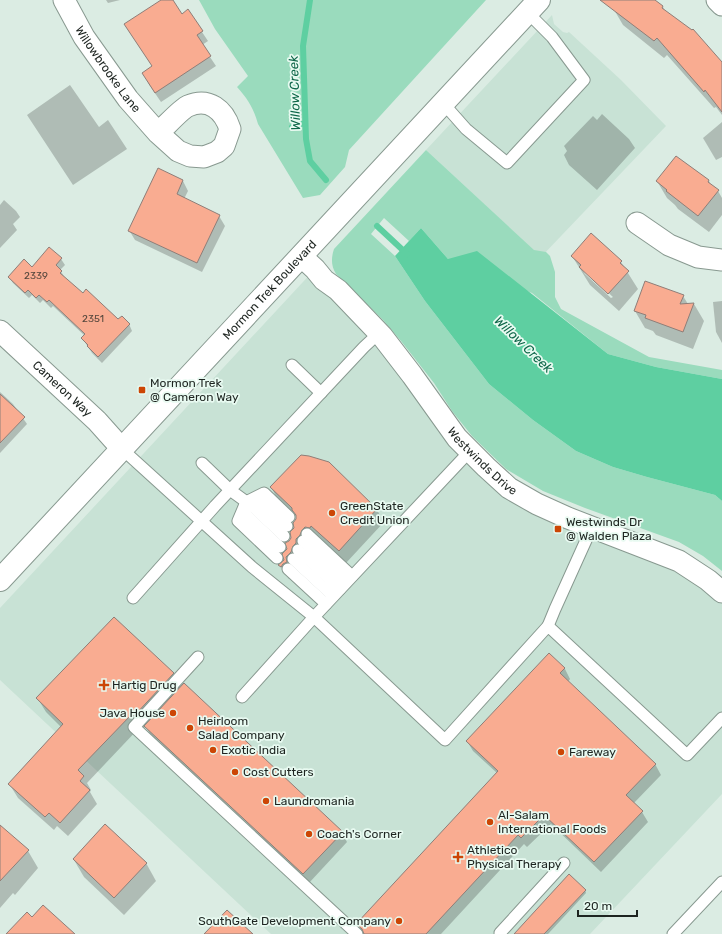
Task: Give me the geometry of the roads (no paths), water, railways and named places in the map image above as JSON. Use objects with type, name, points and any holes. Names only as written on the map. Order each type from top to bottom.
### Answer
[{"type":"main road","name":"Mormon Trek Boulevard","points":[[0,580],[533,6]]},
{"type":"street","name":"Willowbrooke Lane","points":[[64,0],[84,38],[128,99],[158,133]]},
{"type":"street","points":[[717,0],[722,5]]},
{"type":"street","points":[[637,223],[669,245],[698,257],[722,260]]},
{"type":"street","name":"Westwinds Drive","points":[[301,256],[324,280],[338,290],[379,333],[412,375],[457,438],[509,488],[537,504],[592,527],[679,560],[722,592]]},
{"type":"street","name":"Cameron Way","points":[[0,331],[97,421],[122,448]]},
{"type":"lane","points":[[443,103],[466,129],[507,163],[584,80],[552,37],[533,6]]},
{"type":"lane","points":[[133,598],[230,490],[379,333]]},
{"type":"lane","points":[[292,365],[321,393]]},
{"type":"lane","points":[[122,448],[252,567],[314,617],[445,740],[548,626],[592,527]]},
{"type":"lane","points":[[242,697],[314,617],[470,451]]},
{"type":"lane","points":[[202,463],[230,490],[246,502],[287,526],[264,493],[246,502],[238,521],[277,558]]},
{"type":"lane","points":[[246,502],[245,514],[280,547]]},
{"type":"lane","points":[[298,551],[340,589]]},
{"type":"lane","points":[[298,551],[340,589]]},
{"type":"lane","points":[[298,551],[340,589]]},
{"type":"lane","points":[[548,626],[686,755],[722,718]]},
{"type":"lane","points":[[198,657],[134,727],[357,934]]},
{"type":"lane","points":[[500,934],[564,863]]},
{"type":"lane","points":[[673,934],[722,882]]},
{"type":"water","points":[[421,228],[448,259],[477,251],[608,354],[656,367],[722,379],[722,501],[715,495],[613,467],[576,451],[533,420],[489,384],[425,301],[395,256]]},
{"type":"waterway","name":"Willow Creek","points":[[310,0],[303,46],[306,139],[310,161],[326,180]]},
{"type":"waterway","points":[[292,127],[305,123]]},
{"type":"waterway","name":"Willow Creek","points":[[377,226],[407,254]]},
{"type":"place","name":"Mormon Trek @ Cameron Way","points":[[142,390]]},
{"type":"place","name":"GreenState Credit Union","points":[[332,513]]},
{"type":"place","name":"Westwinds Dr @ Walden Plaza","points":[[558,529]]},
{"type":"place","name":"Hartig Drug","points":[[104,685]]},
{"type":"place","name":"Java House","points":[[173,713]]},
{"type":"place","name":"Heirloom Salad Company","points":[[190,728]]},
{"type":"place","name":"Exotic India","points":[[213,750]]},
{"type":"place","name":"Fareway","points":[[561,752]]},
{"type":"place","name":"Cost Cutters","points":[[235,772]]},
{"type":"place","name":"Laundromania","points":[[266,801]]},
{"type":"place","name":"Al-Salam International Foods","points":[[490,822]]},
{"type":"place","name":"Coach's Corner","points":[[309,834]]},
{"type":"place","name":"Athletico Physical Therapy","points":[[458,857]]},
{"type":"place","name":"SouthGate Development Company","points":[[399,921]]}]
